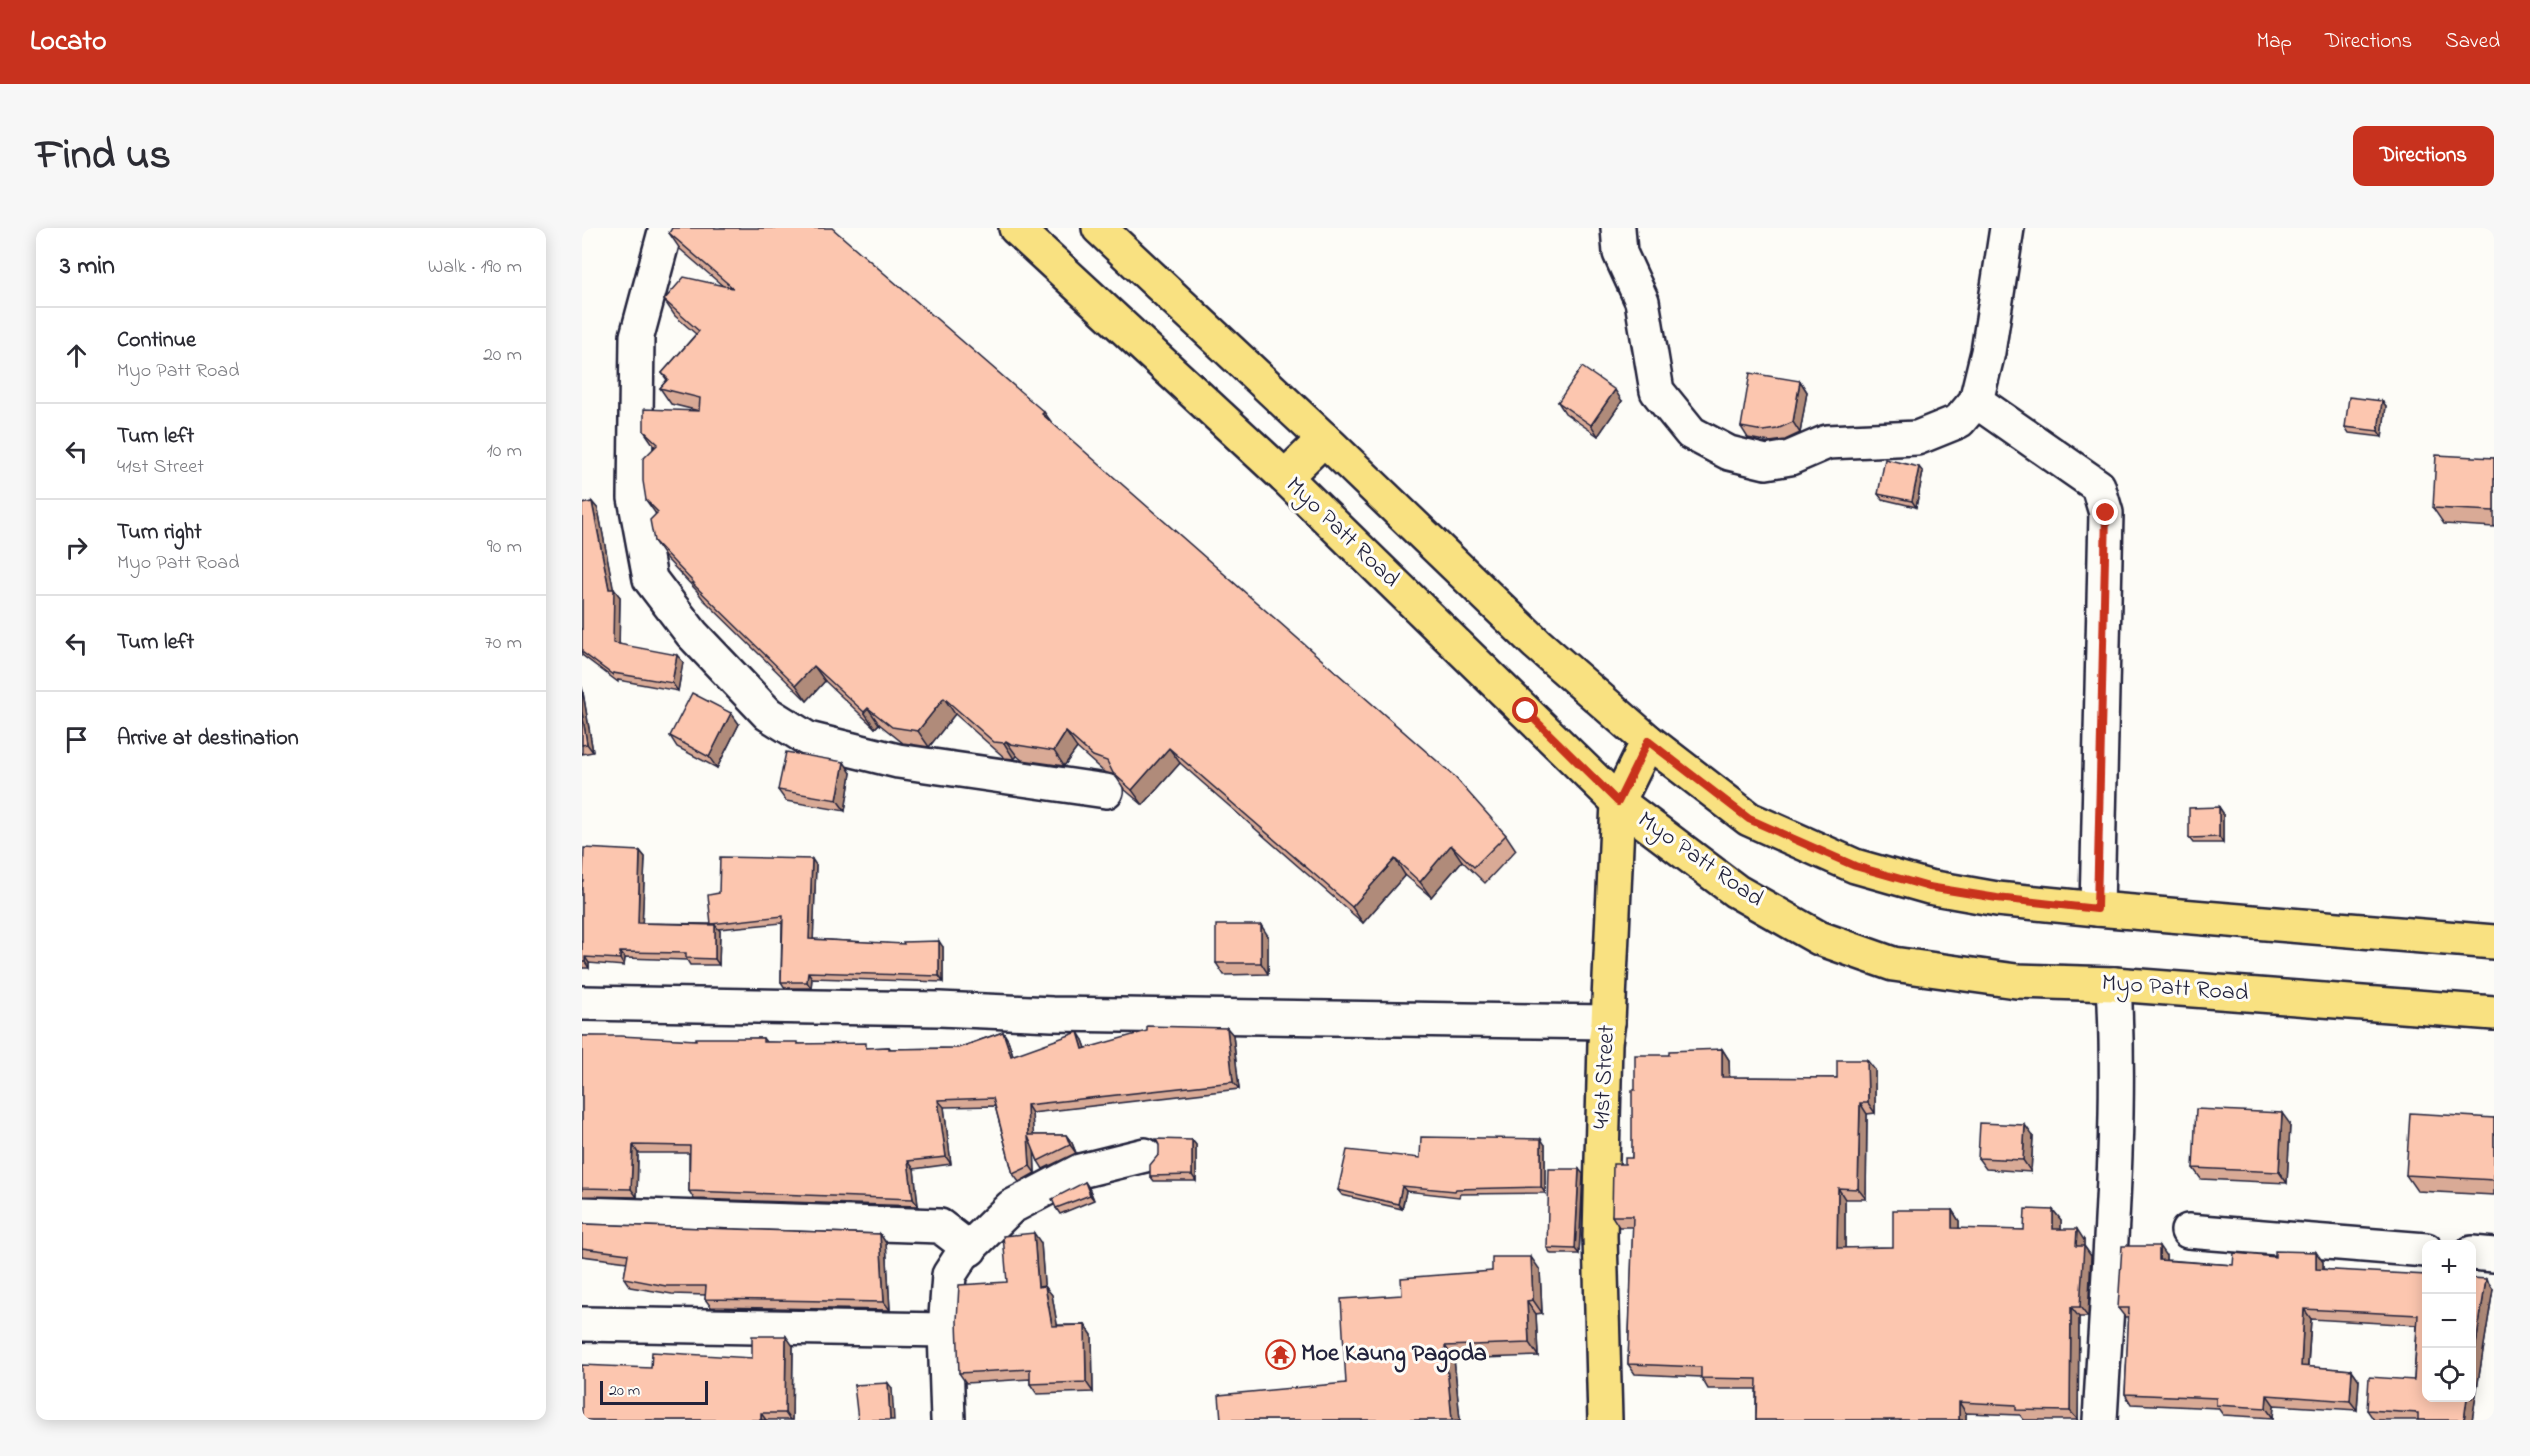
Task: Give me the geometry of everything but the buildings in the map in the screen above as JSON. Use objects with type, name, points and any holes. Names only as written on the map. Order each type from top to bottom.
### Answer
[{"type":"main road","name":"Myo Patt Road","points":[[1016,228],[1285,477],[1618,802],[1736,891],[1819,938],[1893,964],[2016,981],[2114,984],[2494,1013]]},
{"type":"main road","points":[[1099,228],[1324,439],[1537,644],[1648,741],[1749,819],[1855,866],[1929,887],[1997,898],[2097,909],[2494,942]]},
{"type":"main road","points":[[1285,477],[1324,439]]},
{"type":"main road","name":"41st Street","points":[[1605,1420],[1600,1236],[1605,1043],[1608,1022],[1618,802],[1648,741]]},
{"type":"street","points":[[666,228],[637,336],[635,498],[650,579],[692,634],[768,714],[808,739],[898,761],[1106,791]]},
{"type":"street","points":[[1618,228],[1620,253],[1642,301],[1657,392],[1691,434],[1730,453],[1766,462],[1790,458],[1827,442],[1917,438],[1959,421],[1976,402],[1988,352],[2007,228]]},
{"type":"street","points":[[1976,402],[2098,486],[2106,513],[2097,909]]},
{"type":"street","points":[[2100,1420],[2114,1182],[2116,1033],[2114,984]]},
{"type":"street","points":[[582,1003],[927,1008],[1064,1014],[1608,1022]]},
{"type":"street","points":[[948,1420],[945,1330],[950,1275],[962,1255],[1011,1207],[1080,1171],[1145,1155]]},
{"type":"street","points":[[582,1214],[939,1226],[970,1249]]},
{"type":"street","points":[[2188,1231],[2422,1250]]},
{"type":"street","points":[[2476,1253],[2494,1255]]},
{"type":"street","points":[[582,1324],[945,1330]]},
{"type":"street","points":[[1605,1420],[1614,1420]]},
{"type":"place","name":"Moe Kaung Pagoda","points":[[1280,1354]]},
{"type":"route","points":[[1526,711],[1618,802],[1648,741],[1749,819],[1855,866],[1929,887],[1997,898],[2097,909],[2106,513]]}]
